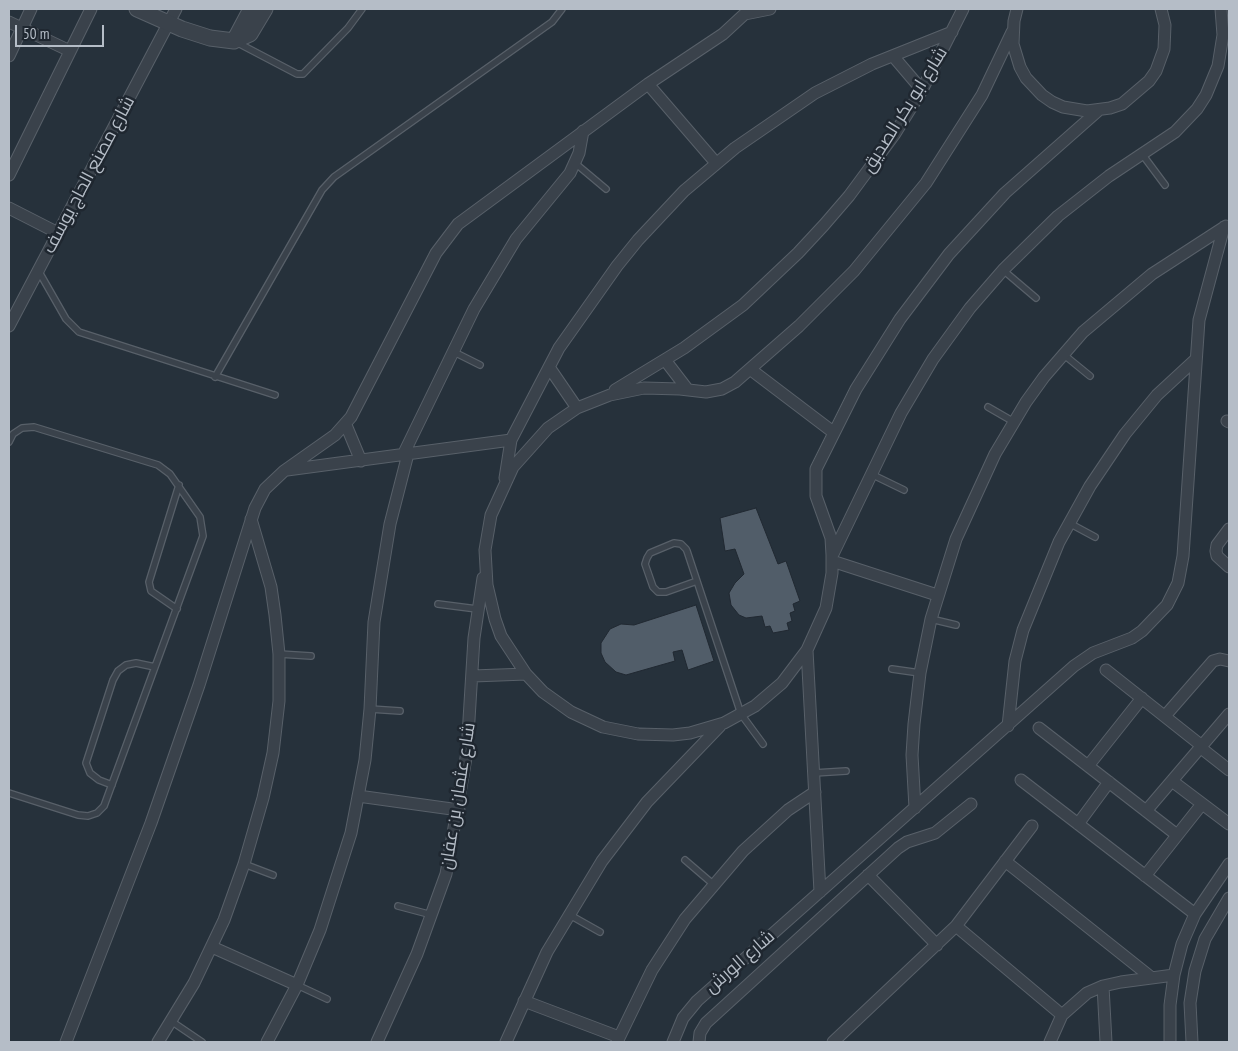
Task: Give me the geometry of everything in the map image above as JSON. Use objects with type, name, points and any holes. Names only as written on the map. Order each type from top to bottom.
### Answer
[{"type":"street","points":[[9,56],[31,9]]},
{"type":"street","points":[[9,175],[13,155],[70,52],[90,9]]},
{"type":"street","points":[[137,9],[169,24],[210,38],[234,41],[250,34],[265,9]]},
{"type":"street","name":"شارع مصنع الحاج يوسف","points":[[9,326],[176,9]]},
{"type":"street","points":[[234,41],[251,9]]},
{"type":"street","points":[[66,1042],[111,930],[168,776],[251,519],[266,489],[284,471],[327,442],[346,425],[358,407],[436,253],[451,231],[465,217],[648,84],[723,34],[747,12],[770,9]]},
{"type":"street","name":"شارع ابو بكر الصديق","points":[[610,395],[665,360],[743,305],[798,253],[849,196],[872,166],[922,90],[963,9]]},
{"type":"street","points":[[1017,9],[1012,32],[964,125],[905,211],[827,300],[750,369],[722,389],[706,392],[644,388],[610,395],[578,408],[548,428],[518,460],[504,482],[491,515],[485,550],[486,585],[495,619],[510,651],[526,674],[543,692],[571,712],[595,724],[620,732],[646,735],[673,735],[690,733],[724,723],[762,701],[782,683],[807,650],[826,608],[832,558],[831,538],[816,496],[815,478],[818,461],[856,388],[891,333],[949,254],[1005,192],[1099,110]]},
{"type":"street","points":[[1012,32],[1013,44],[1020,67],[1026,78],[1042,95],[1063,107],[1087,111],[1099,110],[1122,104],[1132,98],[1156,71],[1166,37],[1161,9]]},
{"type":"street","points":[[832,558],[901,413],[933,359],[970,308],[1003,270],[1064,211],[1175,132],[1197,109],[1206,95],[1218,66],[1221,51],[1221,9]]},
{"type":"street","points":[[9,22],[70,52]]},
{"type":"street","points":[[504,482],[511,440],[548,367],[581,315],[633,246],[684,191],[716,163],[762,128],[815,93],[893,56],[952,32]]},
{"type":"street","points":[[893,56],[922,90]]},
{"type":"street","points":[[648,84],[716,163]]},
{"type":"street","points":[[267,1042],[297,985],[332,898],[351,833],[370,709],[375,614],[390,524],[406,455],[452,351],[474,309],[508,252],[564,182],[575,163],[583,131]]},
{"type":"street","points":[[9,208],[58,233]]},
{"type":"street","points":[[915,808],[912,755],[920,673],[937,595],[968,510],[1014,422],[1035,389],[1083,332],[1128,292],[1227,225]]},
{"type":"street","name":"شارع الورش","points":[[673,1042],[683,1018],[697,1001],[1083,659],[1142,631],[1160,614],[1173,594],[1183,556],[1199,320],[1227,225]]},
{"type":"street","points":[[1008,726],[1015,661],[1023,630],[1046,571],[1069,523],[1090,486],[1130,427],[1157,395],[1196,359]]},
{"type":"street","points":[[665,360],[688,390]]},
{"type":"street","points":[[548,367],[578,408]]},
{"type":"street","points":[[750,369],[833,432]]},
{"type":"street","points":[[346,425],[361,461]]},
{"type":"street","points":[[284,471],[511,440]]},
{"type":"street","points":[[158,1042],[172,1021],[212,947],[244,864],[263,798],[273,753],[279,701],[279,654],[271,587],[251,519]]},
{"type":"street","points":[[1229,529],[1217,545],[1216,551],[1221,560],[1229,567]]},
{"type":"street","points":[[832,558],[937,595]]},
{"type":"street","name":"شارع عثمان بن عفان","points":[[377,1042],[400,993],[446,874],[459,810],[467,752],[478,609],[485,568]]},
{"type":"street","points":[[807,650],[820,892]]},
{"type":"street","points":[[1165,716],[1213,661],[1220,659],[1229,661]]},
{"type":"street","points":[[1106,670],[1202,746],[1229,770]]},
{"type":"street","points":[[473,676],[526,674]]},
{"type":"street","points":[[1088,766],[1142,698]]},
{"type":"street","points":[[1146,811],[1229,714]]},
{"type":"street","points":[[506,1042],[524,1001],[568,914],[602,861],[647,802],[724,723]]},
{"type":"street","points":[[1039,728],[1177,835]]},
{"type":"street","points":[[1021,780],[1195,914]]},
{"type":"street","points":[[1172,781],[1229,824]]},
{"type":"street","points":[[1078,824],[1108,782]]},
{"type":"street","points":[[524,1001],[618,1040],[637,996],[664,951],[713,884],[765,830],[815,792]]},
{"type":"street","points":[[358,796],[459,810]]},
{"type":"street","points":[[699,1042],[700,1033],[706,1022],[898,848],[907,842],[935,833],[971,804]]},
{"type":"street","points":[[1145,876],[1202,804]]},
{"type":"street","points":[[833,1042],[956,926],[1032,826]]},
{"type":"street","points":[[1005,861],[1152,978]]},
{"type":"street","points":[[1170,1042],[1170,1005],[1174,975],[1182,944],[1195,914],[1229,864]]},
{"type":"street","points":[[868,875],[937,945]]},
{"type":"street","points":[[1192,1042],[1190,1004],[1195,971],[1205,939],[1220,910],[1229,898]]},
{"type":"street","points":[[956,926],[1062,1015]]},
{"type":"street","points":[[212,947],[297,985]]},
{"type":"street","points":[[1050,1042],[1062,1015],[1087,993],[1103,986],[1174,975]]},
{"type":"street","points":[[1103,986],[1106,1042]]},
{"type":"lane","points":[[234,41],[296,74],[303,74],[348,28],[362,9]]},
{"type":"lane","points":[[215,377],[322,190],[334,178],[552,22],[562,9]]},
{"type":"lane","points":[[1142,154],[1166,185]]},
{"type":"lane","points":[[575,163],[606,189]]},
{"type":"lane","points":[[38,270],[66,319],[79,332],[275,395]]},
{"type":"lane","points":[[1003,270],[1036,298]]},
{"type":"lane","points":[[452,351],[480,365]]},
{"type":"lane","points":[[1063,354],[1090,376]]},
{"type":"lane","points":[[988,407],[1014,422]]},
{"type":"lane","points":[[9,442],[13,434],[22,428],[34,427],[158,465],[180,485],[200,517],[203,536],[104,806],[97,813],[88,816],[78,815],[9,793]]},
{"type":"lane","points":[[871,474],[904,490]]},
{"type":"lane","points":[[177,609],[151,590],[149,582],[180,485]]},
{"type":"lane","points":[[1069,523],[1095,537]]},
{"type":"lane","points":[[697,581],[666,592],[658,592],[653,587],[646,564],[647,558],[650,553],[674,543],[681,544],[687,551],[697,581],[741,714],[763,744]]},
{"type":"lane","points":[[438,604],[478,609]]},
{"type":"lane","points":[[931,619],[956,625]]},
{"type":"lane","points":[[279,654],[311,656]]},
{"type":"lane","points":[[112,786],[90,773],[86,763],[113,680],[118,671],[126,665],[136,663],[155,667]]},
{"type":"lane","points":[[892,669],[920,673]]},
{"type":"lane","points":[[370,709],[400,711]]},
{"type":"lane","points":[[814,773],[846,771]]},
{"type":"lane","points":[[685,860],[713,884]]},
{"type":"lane","points":[[244,864],[274,875]]},
{"type":"lane","points":[[398,906],[432,914]]},
{"type":"lane","points":[[568,914],[600,932]]},
{"type":"lane","points":[[297,985],[327,998]]},
{"type":"lane","points":[[172,1021],[202,1042]]},
{"type":"building","points":[[756,508],[778,564],[786,561],[800,601],[793,604],[795,611],[790,613],[792,621],[787,623],[789,630],[773,633],[770,626],[765,627],[762,616],[746,618],[739,615],[731,605],[729,593],[744,574],[735,549],[725,551],[720,518]]},
{"type":"building","points":[[696,605],[714,661],[688,670],[682,650],[673,652],[675,661],[626,675],[616,672],[605,662],[601,653],[601,643],[610,629],[621,624],[634,625]]}]
